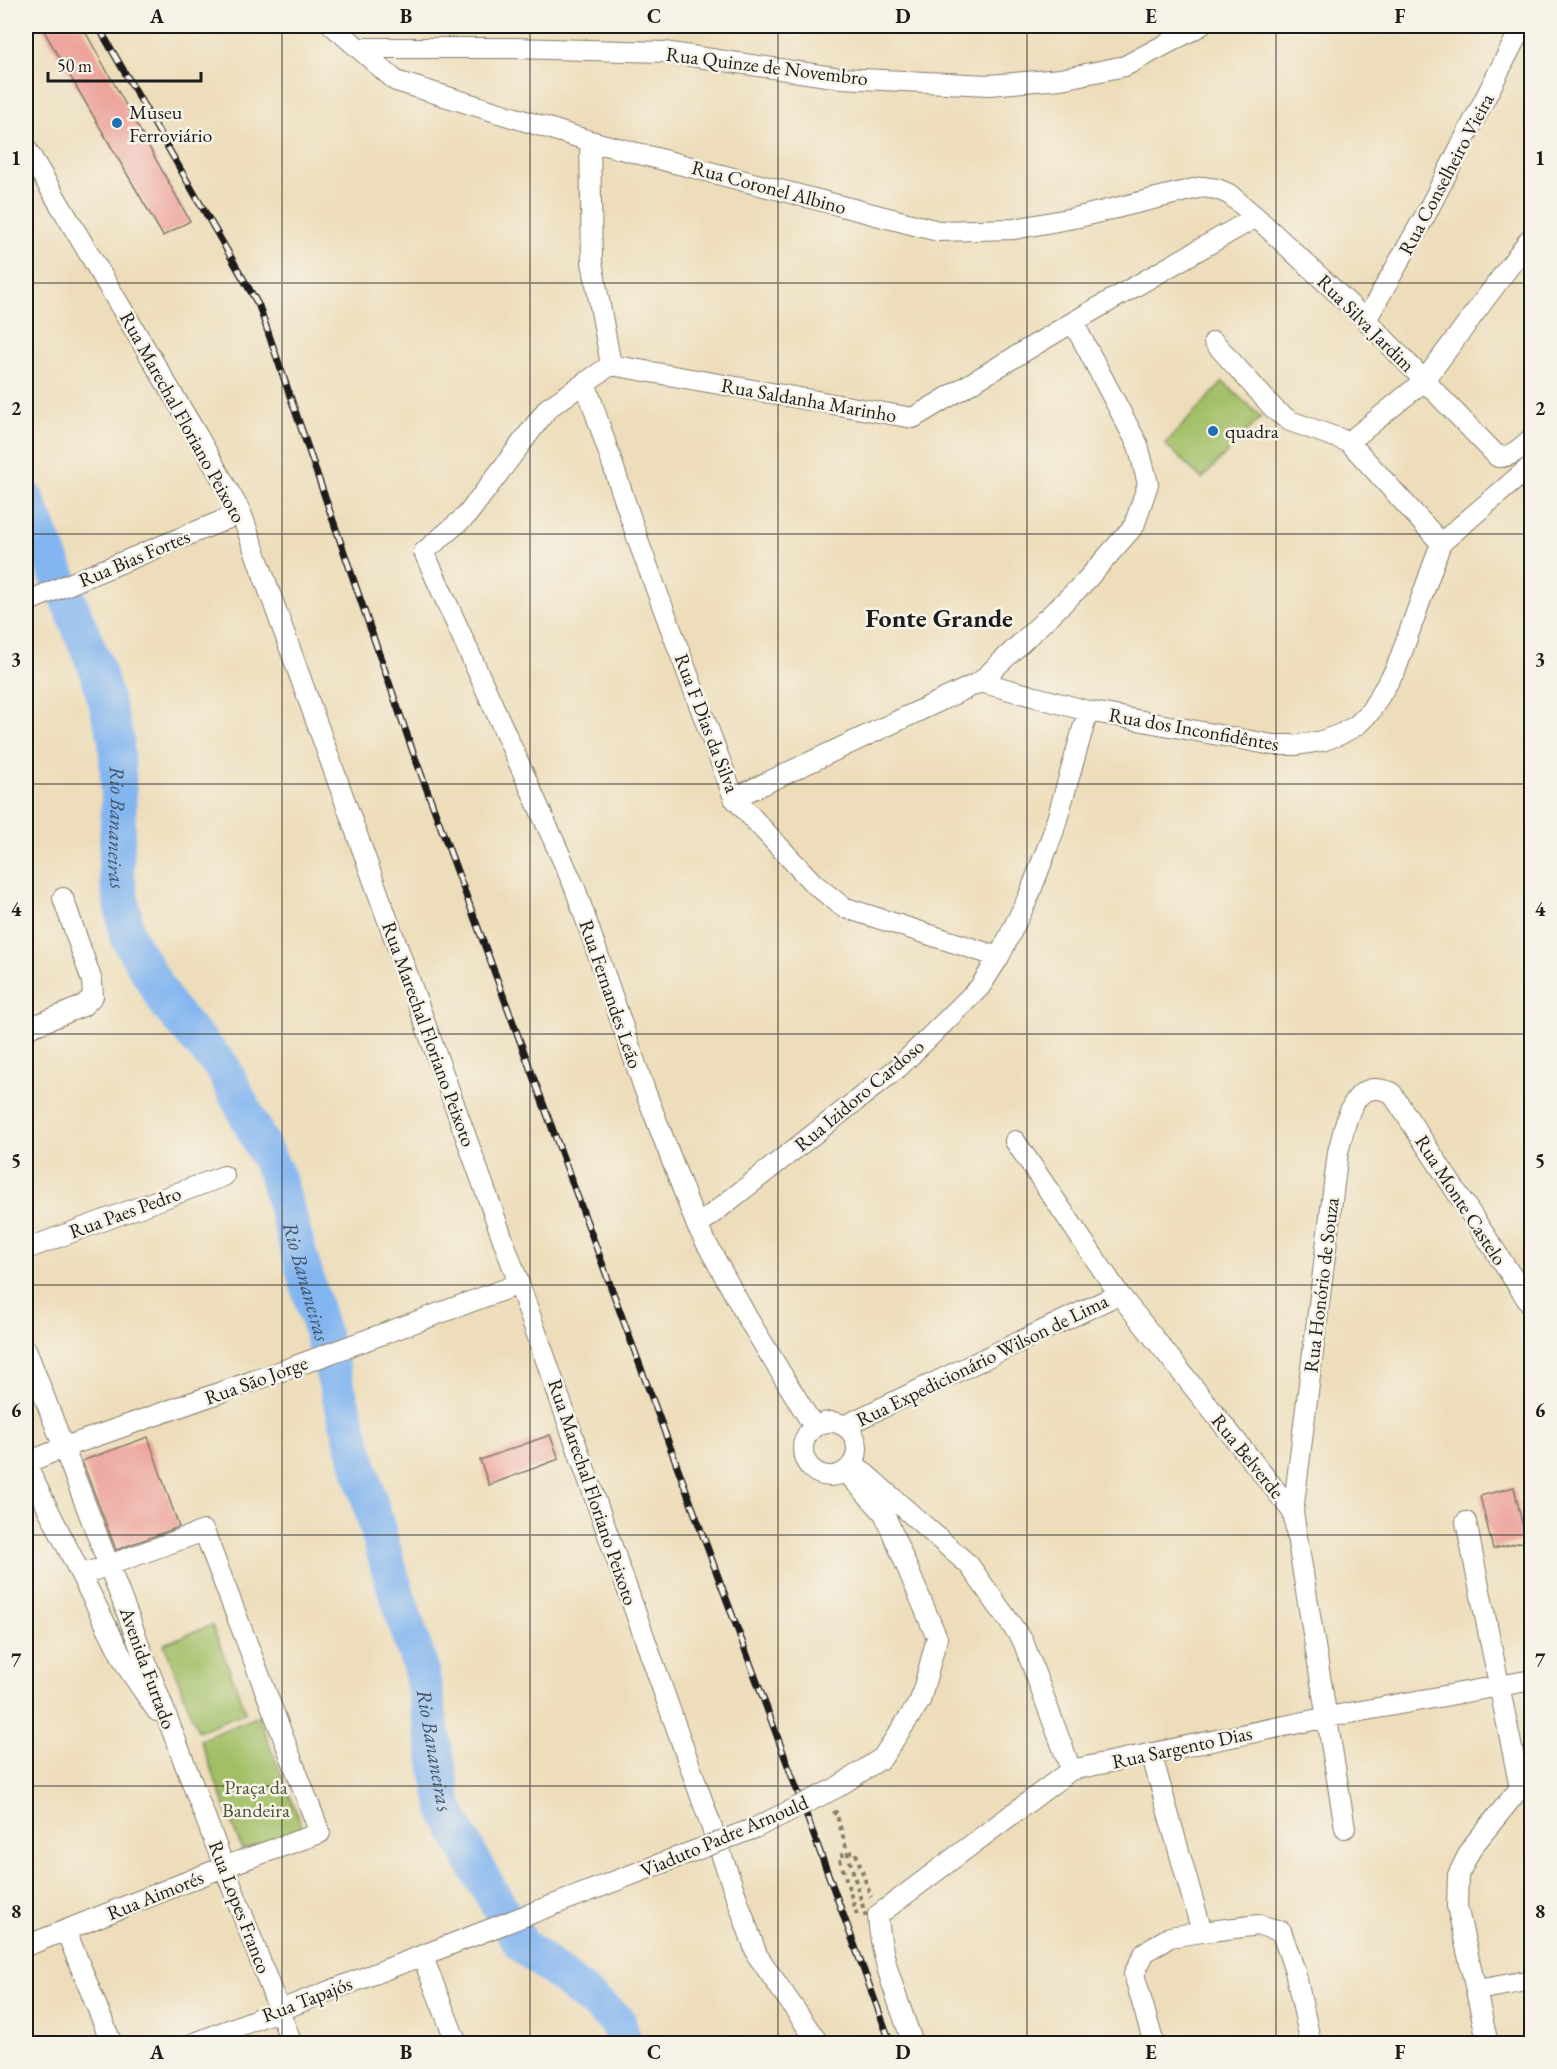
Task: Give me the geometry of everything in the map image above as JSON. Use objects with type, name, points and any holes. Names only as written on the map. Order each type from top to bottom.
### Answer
[{"type":"street","name":"Rua Coronel Albino","points":[[333,26],[396,81],[590,141],[938,231],[1014,229],[1079,217],[1202,187],[1217,189],[1229,194]]},
{"type":"street","name":"Rua Quinze de Novembro","points":[[358,48],[663,51],[840,78],[989,85],[1061,79],[1125,66],[1200,26]]},
{"type":"street","name":"Rua Conselheiro Vieira","points":[[1366,320],[1426,214],[1522,26]]},
{"type":"street","points":[[585,382],[611,365],[592,262],[590,141]]},
{"type":"street","name":"Rua Marechal Floriano Peixoto","points":[[26,148],[241,513],[519,1284],[757,1955],[819,2043]]},
{"type":"street","name":"Rua Silva Jardim","points":[[1229,194],[1366,320],[1498,457],[1503,458],[1514,453],[1532,438]]},
{"type":"street","name":"Rua Saldanha Marinho","points":[[611,365],[913,418],[1073,322],[1256,217]]},
{"type":"street","points":[[1349,442],[1424,381],[1532,236]]},
{"type":"street","points":[[734,798],[980,682],[1083,584],[1134,526],[1148,484],[1138,445],[1073,322]]},
{"type":"street","points":[[1214,342],[1276,411],[1290,421],[1349,442],[1441,543]]},
{"type":"street","name":"Rua Fernandes Leão","points":[[585,382],[548,408],[467,515],[424,552],[575,888],[644,1089],[697,1226],[748,1319],[814,1426]]},
{"type":"street","name":"Rua F Dias da Silva","points":[[585,382],[640,546],[734,798],[813,884],[843,907],[999,957]]},
{"type":"street","name":"Rua dos Inconfidêntes","points":[[980,682],[1088,711],[1273,745],[1297,746],[1341,734],[1357,725],[1370,712],[1396,669],[1441,543],[1532,465]]},
{"type":"street","name":"Rua Bias Fortes","points":[[26,602],[241,513]]},
{"type":"street","name":"Rua Izidoro Cardoso","points":[[697,1226],[899,1067],[980,987],[999,957],[1028,898],[1053,833],[1088,711]]},
{"type":"street","points":[[26,1029],[83,1006],[93,996],[92,981],[63,898]]},
{"type":"street","name":"Rua Honório de Souza","points":[[1293,1512],[1338,1152],[1351,1106],[1362,1094],[1374,1089],[1391,1092]]},
{"type":"street","name":"Rua Monte Castelo","points":[[1391,1092],[1532,1307]]},
{"type":"street","name":"Rua Belverde","points":[[1015,1141],[1119,1294],[1293,1512],[1345,1828]]},
{"type":"street","name":"Rua Paes Pedro","points":[[26,1249],[224,1176]]},
{"type":"street","name":"Rua São Jorge","points":[[26,1464],[65,1447],[519,1284]]},
{"type":"street","name":"Rua Expedicionário Wilson de Lima","points":[[844,1426],[1119,1294]]},
{"type":"street","name":"Avenida Furtado","points":[[26,1349],[175,1737]]},
{"type":"street","points":[[835,1422],[844,1426],[852,1434],[856,1443],[856,1454],[849,1467],[835,1475],[815,1472],[807,1464],[803,1455],[803,1444],[807,1434],[814,1426],[824,1423],[835,1422]]},
{"type":"street","name":"Avenida Furtado","points":[[26,1464],[127,1668],[175,1737]]},
{"type":"street","points":[[849,1467],[969,1565],[990,1593],[1023,1641],[1071,1770]]},
{"type":"street","name":"Viaduto Padre Arnould","points":[[422,1954],[755,1828],[836,1788],[882,1758],[921,1701],[937,1638],[884,1513],[849,1467]]},
{"type":"street","points":[[1466,1522],[1520,1788],[1472,1847],[1458,1875],[1457,1905],[1488,2043]]},
{"type":"street","name":"Rua Aimorés","points":[[26,1946],[226,1866],[320,1833],[204,1531],[109,1564]]},
{"type":"street","points":[[81,1575],[109,1564]]},
{"type":"street","name":"Rua Sargento Dias","points":[[872,1918],[1071,1770],[1328,1717],[1532,1680]]},
{"type":"street","name":"Rua Lopes Franco","points":[[175,1737],[292,2043]]},
{"type":"street","points":[[1151,1753],[1202,1932]]},
{"type":"street","points":[[872,1918],[879,1931],[885,1957],[913,2043]]},
{"type":"street","points":[[1155,2043],[1134,1974],[1145,1952],[1170,1937],[1258,1925],[1281,1931],[1295,1971],[1311,2043]]},
{"type":"street","points":[[66,1931],[112,2043]]},
{"type":"street","points":[[422,1954],[457,2043]]},
{"type":"street","name":"Rua Tapajós","points":[[192,2043],[422,1954]]},
{"type":"street","points":[[1477,1990],[1532,1980]]},
{"type":"path","points":[[836,1812],[872,1918]]},
{"type":"path","points":[[855,1851],[872,1918],[859,1922],[839,1856],[855,1851]]},
{"type":"green space","name":"quadra","points":[[1223,382],[1261,417],[1202,479],[1165,444]]},
{"type":"green space","points":[[212,1625],[246,1712],[198,1731],[164,1644]]},
{"type":"green space","name":"Praça da Bandeira","points":[[258,1716],[303,1829],[242,1850],[200,1740]]},
{"type":"building","name":"Museu Ferroviário","points":[[41,26],[82,26],[190,221],[163,236]]},
{"type":"building","points":[[550,1435],[559,1459],[489,1485],[480,1460]]},
{"type":"building","points":[[148,1437],[179,1527],[116,1550],[82,1461]]},
{"type":"building","points":[[1514,1487],[1526,1541],[1493,1549],[1480,1496]]},
{"type":"waterway","name":"Rio Bananeiras","points":[[26,499],[98,672],[116,739],[119,797],[116,869],[127,936],[169,1007],[223,1068],[277,1176],[390,1573],[421,1670],[445,1807],[473,1862],[522,1945],[618,2021],[624,2044]]},
{"type":"railway","points":[[98,26],[259,306],[413,752],[891,2044]]},
{"type":"place","name":"Museu Ferroviário","points":[[117,123]]},
{"type":"place","name":"quadra","points":[[1213,431]]},
{"type":"district","name":"Fonte Grande","points":[[939,618]]}]
